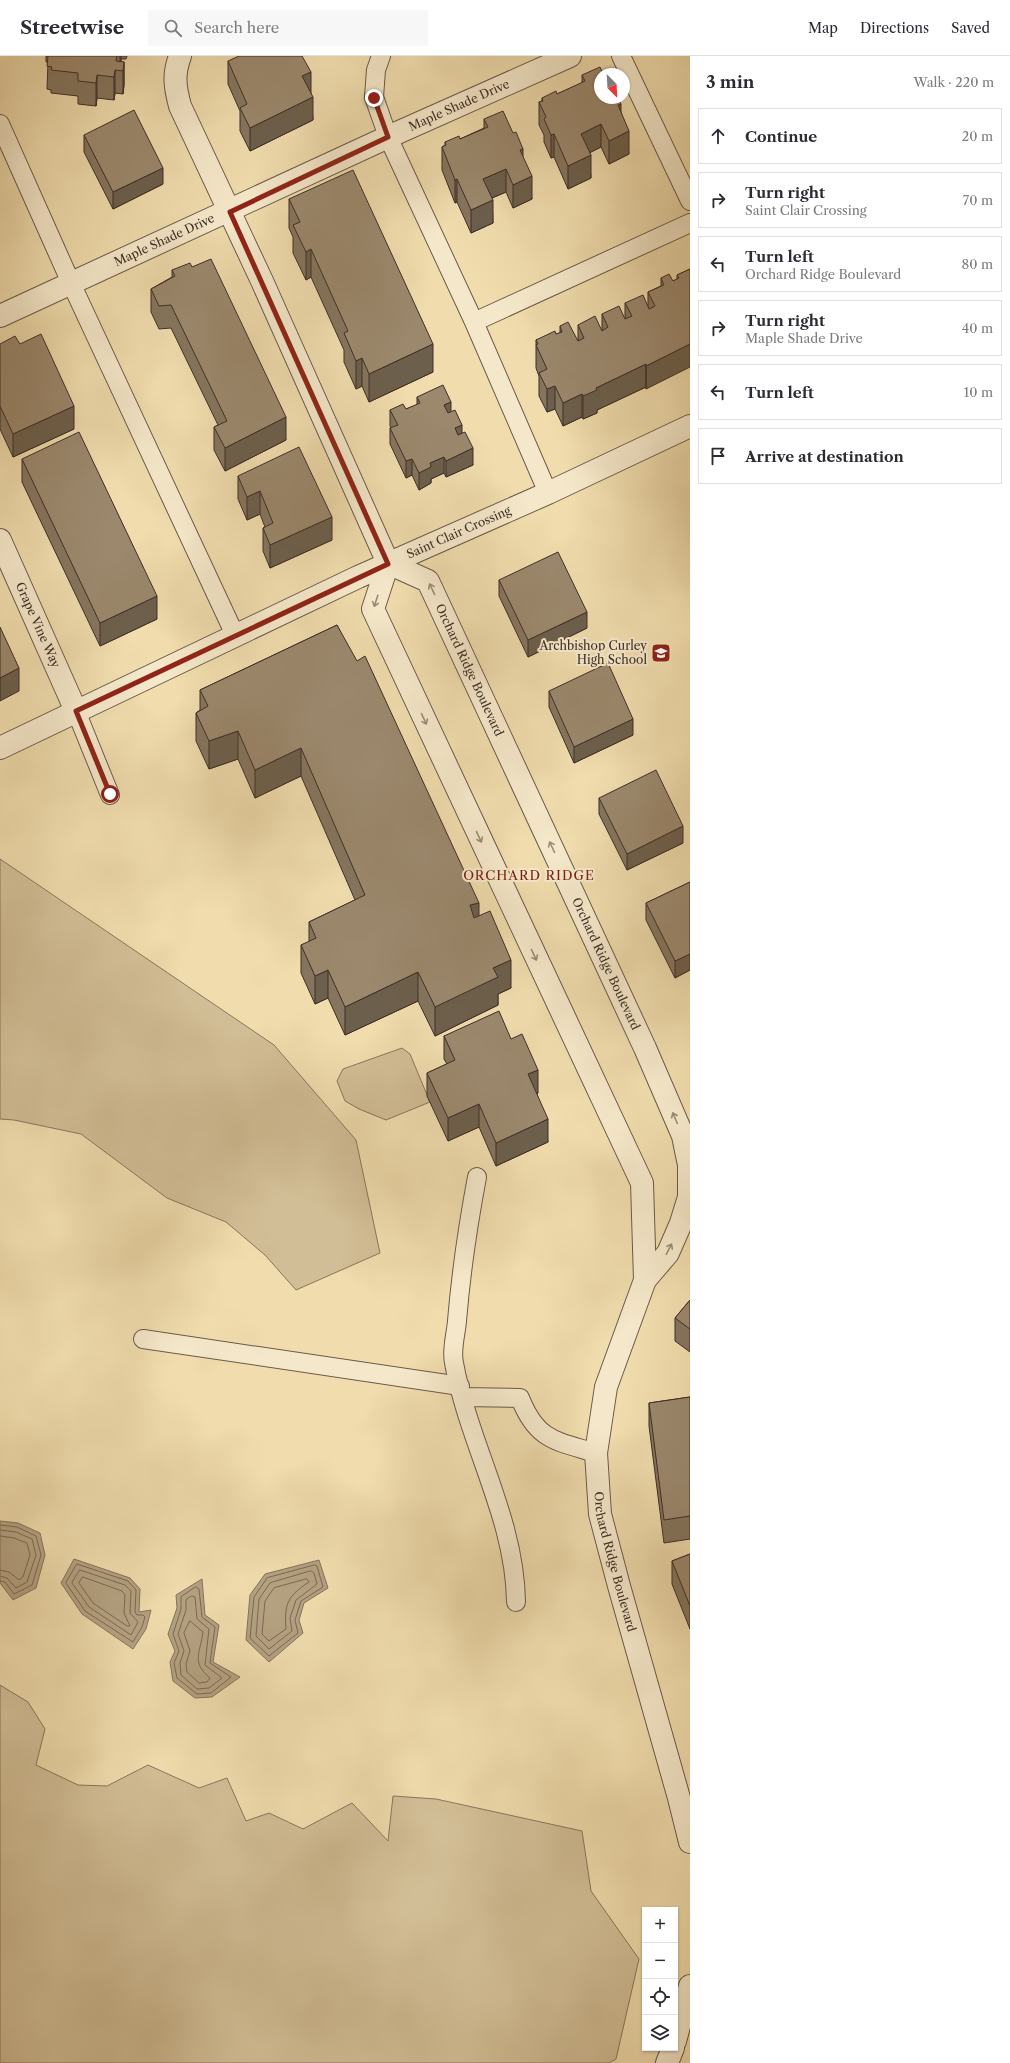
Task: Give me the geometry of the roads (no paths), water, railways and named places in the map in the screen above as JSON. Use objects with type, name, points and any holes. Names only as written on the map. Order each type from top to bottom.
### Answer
[{"type":"street","points":[[180,56],[176,66],[175,87],[180,106],[230,212],[388,564]]},
{"type":"street","name":"Maple Shade Drive","points":[[0,316],[230,212],[388,137],[570,56]]},
{"type":"street","name":"Saint Clair Crossing","points":[[0,748],[235,635],[388,564],[548,493],[690,426]]},
{"type":"street","name":"Grape Vine Way","points":[[0,540],[76,711]]},
{"type":"street","name":"Orchard Ridge Boulevard","points":[[645,1280],[642,1183],[373,609],[388,564],[428,581],[645,1048],[683,1136],[690,1165],[689,1197],[681,1223],[668,1253],[645,1280],[606,1387],[596,1453],[600,1514],[690,1842]]},
{"type":"street","points":[[678,2030],[690,1986]]},
{"type":"street","points":[[667,2063],[672,2051]]},
{"type":"lane","points":[[381,56],[376,70],[374,98],[388,137],[474,322],[548,493]]},
{"type":"lane","points":[[621,56],[690,201]]},
{"type":"lane","points":[[0,124],[71,283],[235,635]]},
{"type":"lane","points":[[474,322],[690,223]]},
{"type":"lane","points":[[76,711],[110,794]]},
{"type":"lane","points":[[477,1177],[461,1268],[453,1361],[461,1392],[510,1540],[516,1580],[516,1602]]},
{"type":"lane","points":[[143,1340],[461,1392],[520,1398],[527,1415],[539,1431],[554,1441],[596,1453]]},
{"type":"water","points":[[0,1521],[18,1523],[40,1533],[45,1555],[36,1588],[13,1600],[0,1583]]},
{"type":"water","points":[[74,1559],[130,1578],[140,1589],[139,1612],[151,1610],[146,1629],[133,1649],[82,1614],[61,1583]]},
{"type":"water","points":[[319,1560],[328,1588],[304,1603],[299,1620],[303,1633],[269,1662],[246,1640],[250,1595],[265,1574]]},
{"type":"water","points":[[202,1579],[205,1615],[219,1625],[213,1662],[240,1677],[212,1697],[195,1698],[173,1681],[170,1662],[175,1651],[168,1634],[177,1608],[176,1595]]},
{"type":"place","name":"Archbishop Curley High School","points":[[661,653]]},
{"type":"district","name":"ORCHARD RIDGE","points":[[529,875]]}]
